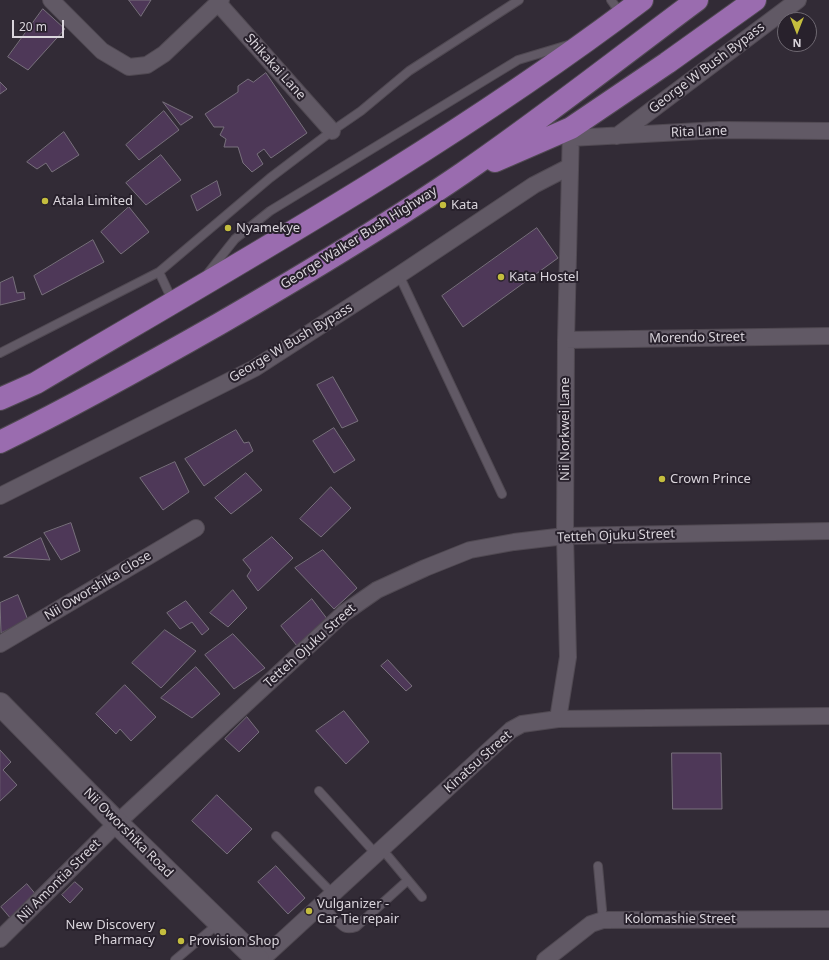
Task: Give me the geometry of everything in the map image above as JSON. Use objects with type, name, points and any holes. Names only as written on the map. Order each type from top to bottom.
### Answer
[{"type":"highway","points":[[0,399],[36,383],[330,209],[489,108],[593,37],[616,8],[642,0]]},
{"type":"highway","name":"George Walker Bush Highway","points":[[0,442],[86,398],[271,294],[362,238],[462,173],[541,118],[697,0]]},
{"type":"highway","points":[[462,173],[570,133],[755,0]]},
{"type":"street","points":[[51,0],[102,51],[129,67],[147,65],[164,54],[220,2]]},
{"type":"street","name":"George W Bush Bypass","points":[[617,136],[798,0]]},
{"type":"street","name":"Shikakai Lane","points":[[220,2],[332,131]]},
{"type":"street","name":"Rita Lane","points":[[570,133],[617,136],[719,130],[829,131]]},
{"type":"street","name":"Nii Norkwei Lane","points":[[558,719],[568,658],[565,536],[566,340],[570,133]]},
{"type":"street","name":"George W Bush Bypass","points":[[0,496],[255,368],[400,275],[534,185],[569,167]]},
{"type":"street","name":"Morendo Street","points":[[566,340],[829,336]]},
{"type":"street","name":"Nii Oworshika Close","points":[[0,644],[196,528]]},
{"type":"street","name":"Tetteh Ojuku Street","points":[[117,823],[344,613],[377,590],[425,568],[470,550],[565,536],[829,531]]},
{"type":"street","name":"Nii Oworshika Road","points":[[0,704],[117,823],[258,960]]},
{"type":"street","name":"Kinatsu Street","points":[[261,960],[511,730],[522,724],[558,719],[829,716]]},
{"type":"street","name":"Nii Amontia Street","points":[[0,939],[117,823]]},
{"type":"street","name":"Kolomashie Street","points":[[545,960],[591,924],[603,920],[829,919]]},
{"type":"lane","points":[[0,353],[158,272],[270,178],[361,111],[410,71],[519,0]]},
{"type":"lane","points":[[196,288],[235,239],[270,211],[518,60],[593,37]]},
{"type":"lane","points":[[158,272],[173,302]]},
{"type":"lane","points":[[400,275],[502,494]]},
{"type":"lane","points":[[319,791],[408,880],[422,897]]},
{"type":"lane","points":[[276,836],[328,899],[340,924],[345,928],[356,927],[408,880]]},
{"type":"lane","points":[[598,866],[603,920]]},
{"type":"lane","points":[[175,960],[220,923]]},
{"type":"building","points":[[129,0],[151,0],[141,16]]},
{"type":"building","points":[[43,9],[65,29],[28,70],[8,57]]},
{"type":"building","points":[[266,73],[307,133],[271,158],[264,149],[257,154],[263,164],[252,172],[243,163],[238,147],[224,147],[226,139],[220,135],[224,127],[214,127],[205,114],[238,92],[238,86],[248,79],[253,82]]},
{"type":"building","points":[[0,82],[7,89],[0,94]]},
{"type":"building","points":[[163,102],[193,117],[181,125]]},
{"type":"building","points":[[164,111],[179,130],[139,160],[126,145]]},
{"type":"building","points":[[64,132],[79,155],[52,172],[46,163],[37,169],[27,162]]},
{"type":"building","points":[[161,155],[181,180],[146,205],[126,183]]},
{"type":"building","points":[[217,181],[221,195],[197,211],[191,196]]},
{"type":"building","points":[[129,207],[149,232],[121,254],[101,232]]},
{"type":"building","name":"Kata Hostel","points":[[537,228],[558,258],[463,327],[442,296]]},
{"type":"building","points":[[93,240],[104,262],[42,295],[34,276]]},
{"type":"building","points":[[13,277],[17,293],[24,292],[25,299],[0,305],[0,283]]},
{"type":"building","points":[[333,377],[358,421],[342,428],[317,385]]},
{"type":"building","points":[[334,428],[355,460],[334,473],[313,441]]},
{"type":"building","points":[[236,430],[244,443],[249,442],[253,451],[204,486],[185,459]]},
{"type":"building","points":[[175,462],[189,492],[163,510],[140,478]]},
{"type":"building","points":[[246,473],[262,490],[231,514],[215,498]]},
{"type":"building","points":[[331,487],[351,508],[321,537],[300,519]]},
{"type":"building","points":[[71,523],[80,551],[61,560],[44,533]]},
{"type":"building","points":[[272,537],[293,558],[258,591],[247,576],[251,570],[243,560]]},
{"type":"building","points":[[41,538],[50,560],[4,557]]},
{"type":"building","points":[[323,550],[357,588],[334,609],[295,568]]},
{"type":"building","points":[[233,590],[247,608],[228,627],[210,613]]},
{"type":"building","points":[[18,595],[28,620],[1,633],[0,603]]},
{"type":"building","points":[[312,599],[328,620],[297,646],[281,626]]},
{"type":"building","points":[[186,601],[209,629],[202,635],[192,622],[180,629],[167,613]]},
{"type":"building","points":[[165,630],[196,651],[161,688],[132,663]]},
{"type":"building","points":[[233,634],[265,668],[234,689],[205,655]]},
{"type":"building","points":[[388,660],[412,686],[406,691],[381,666]]},
{"type":"building","points":[[196,667],[220,694],[192,718],[161,698]]},
{"type":"building","points":[[125,685],[156,717],[131,741],[120,729],[116,734],[96,714]]},
{"type":"building","points":[[344,711],[369,742],[346,764],[316,731]]},
{"type":"building","points":[[247,717],[259,732],[239,752],[225,739]]},
{"type":"building","points":[[0,750],[11,762],[3,770],[17,785],[0,801]]},
{"type":"building","points":[[672,753],[721,753],[722,809],[673,809]]},
{"type":"building","points":[[217,795],[252,829],[227,854],[192,821]]},
{"type":"building","points":[[276,866],[305,898],[288,914],[258,882]]},
{"type":"building","points":[[75,882],[83,889],[70,903],[62,895]]},
{"type":"building","points":[[27,884],[38,897],[12,920],[1,907]]},
{"type":"place","name":"Atala Limited","points":[[45,201]]},
{"type":"place","name":"Kata","points":[[443,205]]},
{"type":"place","name":"Nyamekye","points":[[228,228]]},
{"type":"place","name":"Kata Hostel","points":[[501,277]]},
{"type":"place","name":"Crown Prince","points":[[662,479]]},
{"type":"place","name":"Vulganizer - Car Tie repair","points":[[309,911]]},
{"type":"place","name":"New Discovery Pharmacy","points":[[163,932]]},
{"type":"place","name":"Provision Shop","points":[[181,941]]}]
